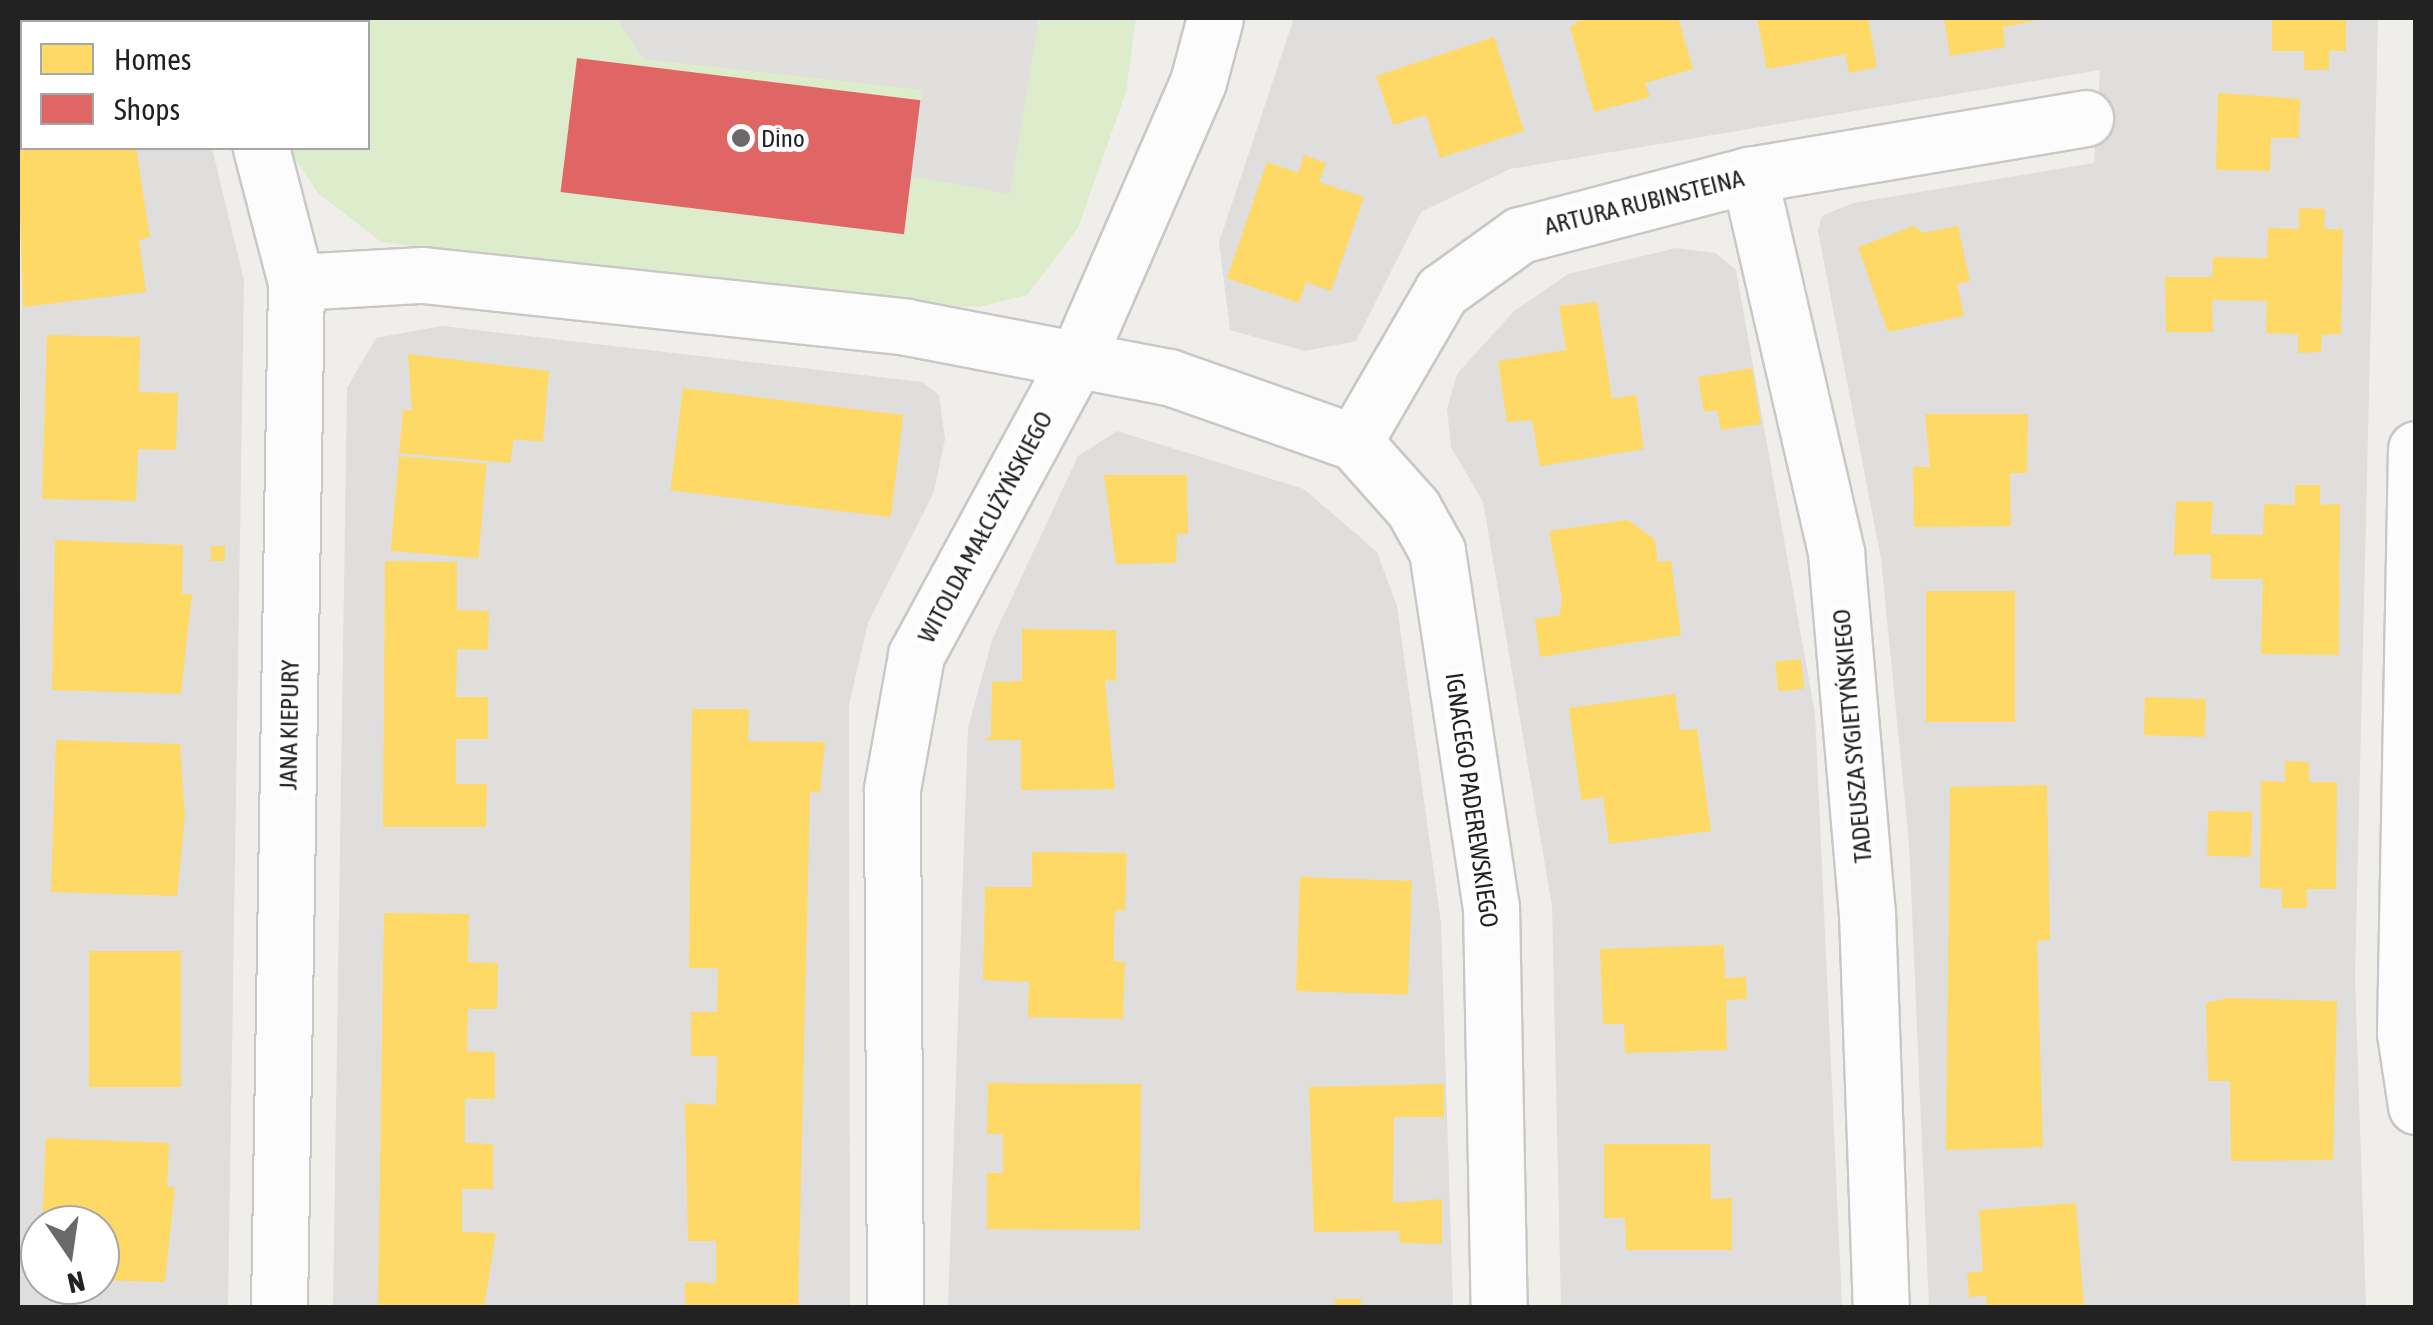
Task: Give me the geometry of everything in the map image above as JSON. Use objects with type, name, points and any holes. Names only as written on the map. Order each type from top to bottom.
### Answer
[{"type":"street","name":"WITOLDA MAŁCUŻYŃSKIEGO","points":[[895,1308],[892,789],[916,655],[1077,359],[1198,82],[1215,18]]},
{"type":"street","name":"ARTURA RUBINSTEINA","points":[[1354,442],[1442,291],[1489,251],[1551,222],[1749,175],[2085,118]]},
{"type":"street","name":"JANA KIEPURY","points":[[262,150],[296,282],[278,1308]]},
{"type":"street","name":"TADEUSZA SYGIETYŃSKIEGO","points":[[1749,175],[1836,553],[1867,913],[1881,1308]]},
{"type":"street","points":[[296,282],[423,275],[906,327],[1169,377],[1354,442]]},
{"type":"street","name":"IGNACEGO PADEREWSKIEGO","points":[[1354,442],[1413,508],[1437,551],[1491,907],[1499,1308]]},
{"type":"street","points":[[2416,449],[2410,1004],[2416,1106]]},
{"type":"shaded area","points":[[616,18],[1039,18],[1010,194],[911,176],[923,90],[643,59]]},
{"type":"shaded area","points":[[1294,18],[2378,18],[2355,977],[2366,1307],[1929,1307],[1909,842],[1881,559],[1818,231],[1822,216],[1853,203],[2094,163],[2100,70],[1510,169],[1421,212],[1356,341],[1305,351],[1230,330],[1219,242]]},
{"type":"shaded area","points":[[22,150],[212,150],[244,280],[228,1307],[18,1307]]},
{"type":"shaded area","points":[[1676,248],[1715,253],[1736,270],[1815,714],[1842,1307],[1561,1307],[1552,906],[1483,502],[1451,447],[1447,409],[1457,374],[1513,312],[1568,274]]},
{"type":"shaded area","points":[[442,326],[922,382],[939,395],[945,439],[934,492],[868,623],[849,705],[850,1307],[333,1308],[347,388],[376,338]]},
{"type":"shaded area","points":[[1117,431],[1304,489],[1377,552],[1397,606],[1441,923],[1453,1307],[948,1308],[968,728],[992,640],[1078,456]]},
{"type":"green space","points":[[1136,18],[1126,92],[1078,228],[1027,295],[979,307],[889,305],[381,242],[318,193],[293,156],[292,150],[370,150],[370,20],[314,20]]},
{"type":"building: Homes","points":[[1584,18],[1678,18],[1693,69],[1645,83],[1650,97],[1594,112],[1570,27]]},
{"type":"building: Homes","points":[[1757,18],[1868,18],[1877,67],[1849,73],[1845,54],[1767,69]]},
{"type":"building: Homes","points":[[1944,18],[2043,19],[2003,27],[2005,47],[1950,56]]},
{"type":"building: Homes","points":[[2272,18],[2346,18],[2346,51],[2329,51],[2329,70],[2304,70],[2304,51],[2272,51]]},
{"type":"building: Homes","points":[[1494,37],[1524,131],[1440,158],[1426,115],[1393,125],[1376,76]]},
{"type":"building: Homes","points":[[2218,93],[2300,99],[2299,138],[2271,138],[2270,171],[2216,170]]},
{"type":"building: Homes","points":[[18,150],[136,150],[150,237],[139,240],[146,292],[23,307]]},
{"type":"building: Homes","points":[[1304,155],[1326,163],[1319,182],[1364,197],[1331,291],[1306,282],[1299,303],[1227,278],[1267,162],[1298,173]]},
{"type":"building: Homes","points":[[2299,208],[2325,209],[2324,229],[2343,229],[2341,334],[2322,335],[2321,352],[2298,353],[2298,334],[2266,333],[2267,301],[2212,300],[2213,332],[2166,332],[2165,277],[2212,277],[2213,257],[2267,258],[2268,228],[2299,229]]},
{"type":"building: Homes","points":[[1914,226],[1923,233],[1958,226],[1970,281],[1957,284],[1964,316],[1888,332],[1858,247]]},
{"type":"building: Homes","points":[[1597,302],[1612,399],[1636,395],[1644,449],[1540,466],[1532,420],[1507,422],[1498,361],[1566,350],[1559,306]]},
{"type":"building: Homes","points":[[47,335],[140,337],[139,392],[178,393],[176,450],[138,449],[136,501],[42,499]]},
{"type":"building: Homes","points":[[408,354],[549,371],[543,442],[514,439],[510,463],[399,453],[403,410],[412,410]]},
{"type":"building: Homes","points":[[1752,368],[1761,424],[1721,430],[1717,410],[1704,412],[1698,377]]},
{"type":"building: Homes","points":[[683,388],[903,415],[891,517],[670,490]]},
{"type":"building: Homes","points":[[1925,414],[2028,414],[2027,473],[2010,473],[2011,526],[1914,527],[1913,467],[1930,467]]},
{"type":"building: Homes","points":[[399,456],[487,464],[478,558],[391,551]]},
{"type":"building: Homes","points":[[1104,475],[1187,475],[1188,534],[1177,533],[1176,563],[1116,564]]},
{"type":"building: Homes","points":[[2295,485],[2320,485],[2320,505],[2340,504],[2339,655],[2261,654],[2263,579],[2211,579],[2211,554],[2174,555],[2176,501],[2213,502],[2211,534],[2263,535],[2264,504],[2295,505]]},
{"type":"building: Homes","points":[[1628,520],[1655,540],[1658,562],[1671,561],[1681,635],[1540,657],[1535,619],[1560,615],[1562,598],[1549,531]]},
{"type":"building: Homes","points":[[55,540],[183,545],[182,594],[192,594],[181,694],[52,690]]},
{"type":"building: Homes","points":[[211,546],[225,546],[225,561],[211,561]]},
{"type":"building: Homes","points":[[385,561],[457,562],[457,610],[489,611],[488,650],[457,649],[456,697],[488,697],[488,739],[456,739],[456,784],[487,784],[486,827],[383,827]]},
{"type":"building: Homes","points":[[1926,591],[2015,591],[2015,722],[1926,722]]},
{"type":"building: Homes","points":[[1022,629],[1116,630],[1116,681],[1105,680],[1115,789],[1021,790],[1021,740],[981,740],[991,737],[992,682],[1022,681]]},
{"type":"building: Homes","points":[[1801,659],[1804,689],[1778,692],[1775,662]]},
{"type":"building: Homes","points":[[1675,694],[1680,730],[1697,729],[1711,831],[1609,844],[1603,797],[1581,800],[1569,708]]},
{"type":"building: Homes","points":[[2145,697],[2206,699],[2205,737],[2144,735]]},
{"type":"building: Homes","points":[[692,709],[749,709],[748,741],[825,742],[820,793],[810,792],[798,1308],[685,1308],[685,1282],[716,1283],[716,1241],[688,1241],[685,1103],[716,1105],[717,1056],[691,1056],[691,1012],[717,1012],[718,968],[689,968]]},
{"type":"building: Homes","points":[[56,740],[180,744],[185,816],[177,896],[51,892]]},
{"type":"building: Homes","points":[[2285,761],[2309,762],[2309,782],[2337,782],[2336,889],[2307,889],[2307,908],[2282,908],[2282,889],[2260,888],[2261,781],[2285,782]]},
{"type":"building: Homes","points":[[2047,785],[2050,940],[2037,941],[2043,1147],[1946,1150],[1950,787]]},
{"type":"building: Homes","points":[[2208,811],[2252,812],[2251,857],[2207,856]]},
{"type":"building: Homes","points":[[1032,852],[1127,853],[1125,910],[1115,911],[1114,937],[1114,961],[1125,962],[1123,1019],[1028,1017],[1029,982],[983,980],[985,887],[1032,887]]},
{"type":"building: Homes","points":[[1300,877],[1412,881],[1408,995],[1296,991]]},
{"type":"building: Homes","points":[[384,913],[469,914],[468,962],[498,963],[497,1009],[468,1009],[467,1051],[495,1052],[495,1099],[465,1099],[465,1143],[493,1144],[493,1189],[462,1189],[462,1232],[496,1233],[484,1308],[378,1308]]},
{"type":"building: Homes","points":[[1724,945],[1725,978],[1746,977],[1747,999],[1726,1000],[1727,1050],[1625,1053],[1624,1024],[1603,1024],[1600,949]]},
{"type":"building: Homes","points":[[89,951],[181,951],[181,1087],[89,1087]]},
{"type":"building: Homes","points":[[2228,998],[2337,1001],[2333,1160],[2231,1161],[2230,1081],[2208,1081],[2206,1003]]},
{"type":"building: Homes","points":[[988,1083],[1141,1084],[1140,1230],[987,1229],[987,1173],[1003,1173],[1003,1134],[987,1134]]},
{"type":"building: Homes","points":[[1444,1084],[1444,1117],[1394,1117],[1393,1203],[1442,1199],[1442,1244],[1400,1243],[1399,1231],[1314,1232],[1309,1087]]},
{"type":"building: Homes","points":[[46,1138],[169,1143],[167,1187],[175,1187],[165,1282],[120,1281],[120,1205],[43,1205]]},
{"type":"building: Homes","points":[[1604,1144],[1710,1144],[1711,1199],[1732,1198],[1732,1250],[1626,1250],[1625,1218],[1604,1218]]},
{"type":"building: Homes","points":[[2076,1203],[2084,1308],[1987,1308],[1986,1295],[1969,1297],[1967,1273],[1983,1271],[1979,1210]]},
{"type":"building: Homes","points":[[1335,1299],[1361,1299],[1361,1308],[1335,1308]]},
{"type":"building: Shops","name":"Dino","points":[[577,58],[920,100],[904,234],[561,192]]},
{"type":"place","name":"Dino","points":[[741,138]]}]
